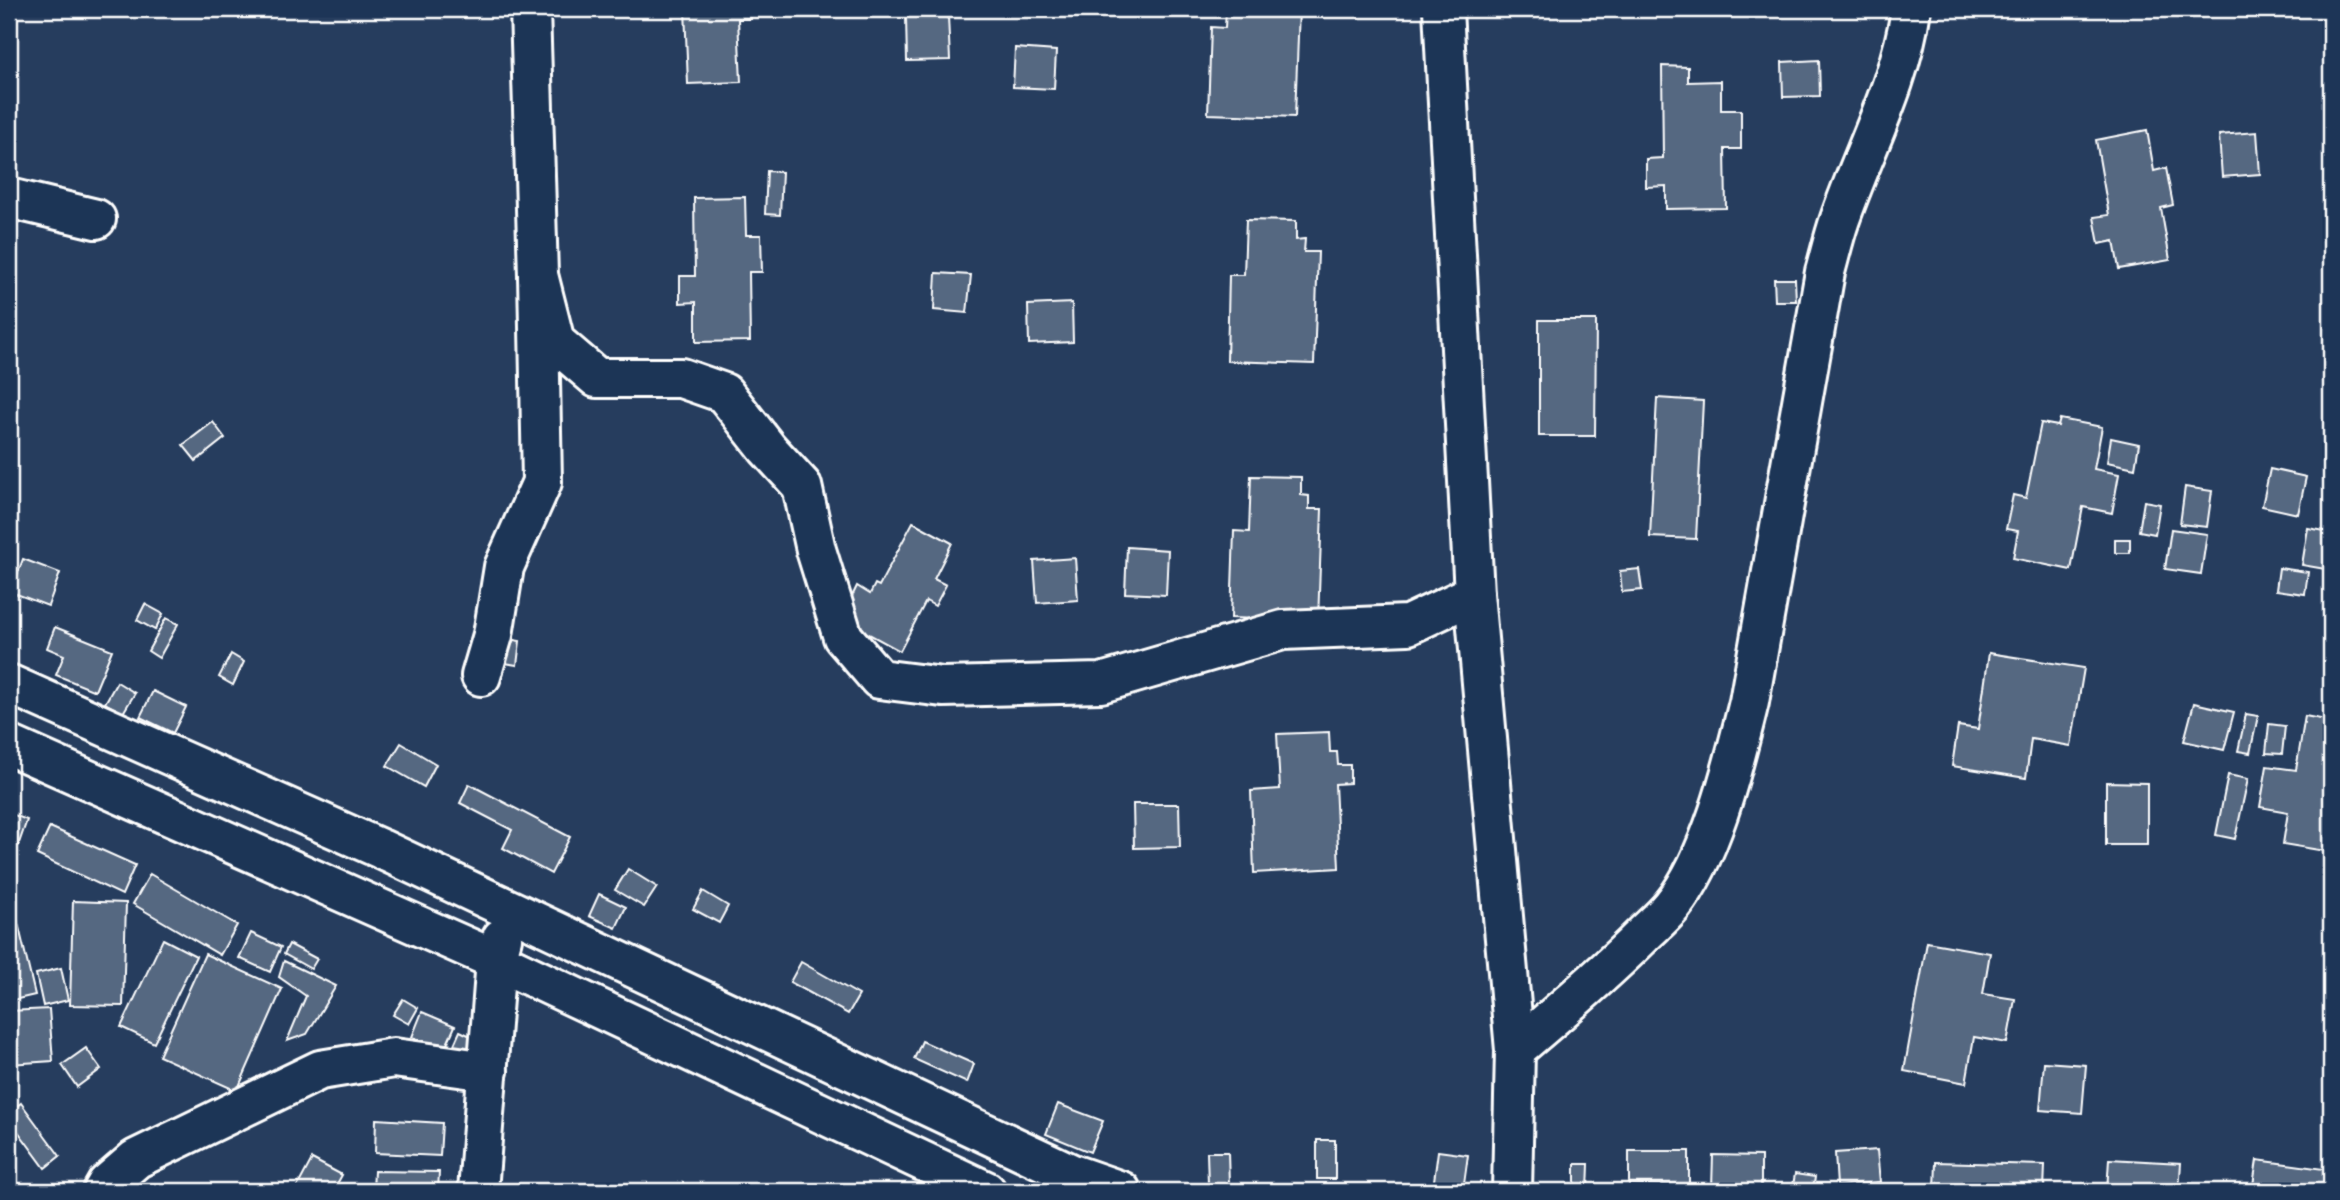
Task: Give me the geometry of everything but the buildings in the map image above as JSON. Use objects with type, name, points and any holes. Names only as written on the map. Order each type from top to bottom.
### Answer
[{"type":"street","points":[[481,677],[493,635],[504,567],[542,482],[530,9]]},
{"type":"street","points":[[1443,9],[1474,594],[1515,1050],[1512,1191]]},
{"type":"street","points":[[1515,1050],[1612,965],[1672,905],[1696,866],[1713,826],[1749,702],[1825,272],[1840,220],[1886,103],[1909,27],[1911,9]]},
{"type":"street","points":[[9,198],[96,219]]},
{"type":"street","points":[[538,275],[555,342],[597,378],[681,378],[724,393],[767,448],[802,486],[816,550],[843,637],[879,679],[943,687],[1101,683],[1283,630],[1408,625],[1474,594]]},
{"type":"street","points":[[9,684],[381,849],[1059,1168],[1121,1191]]},
{"type":"street","points":[[9,745],[496,960],[986,1191]]},
{"type":"street","points":[[478,1191],[496,960],[510,909]]},
{"type":"street","points":[[103,1191],[107,1184],[135,1159],[320,1070],[394,1058],[488,1071]]}]
